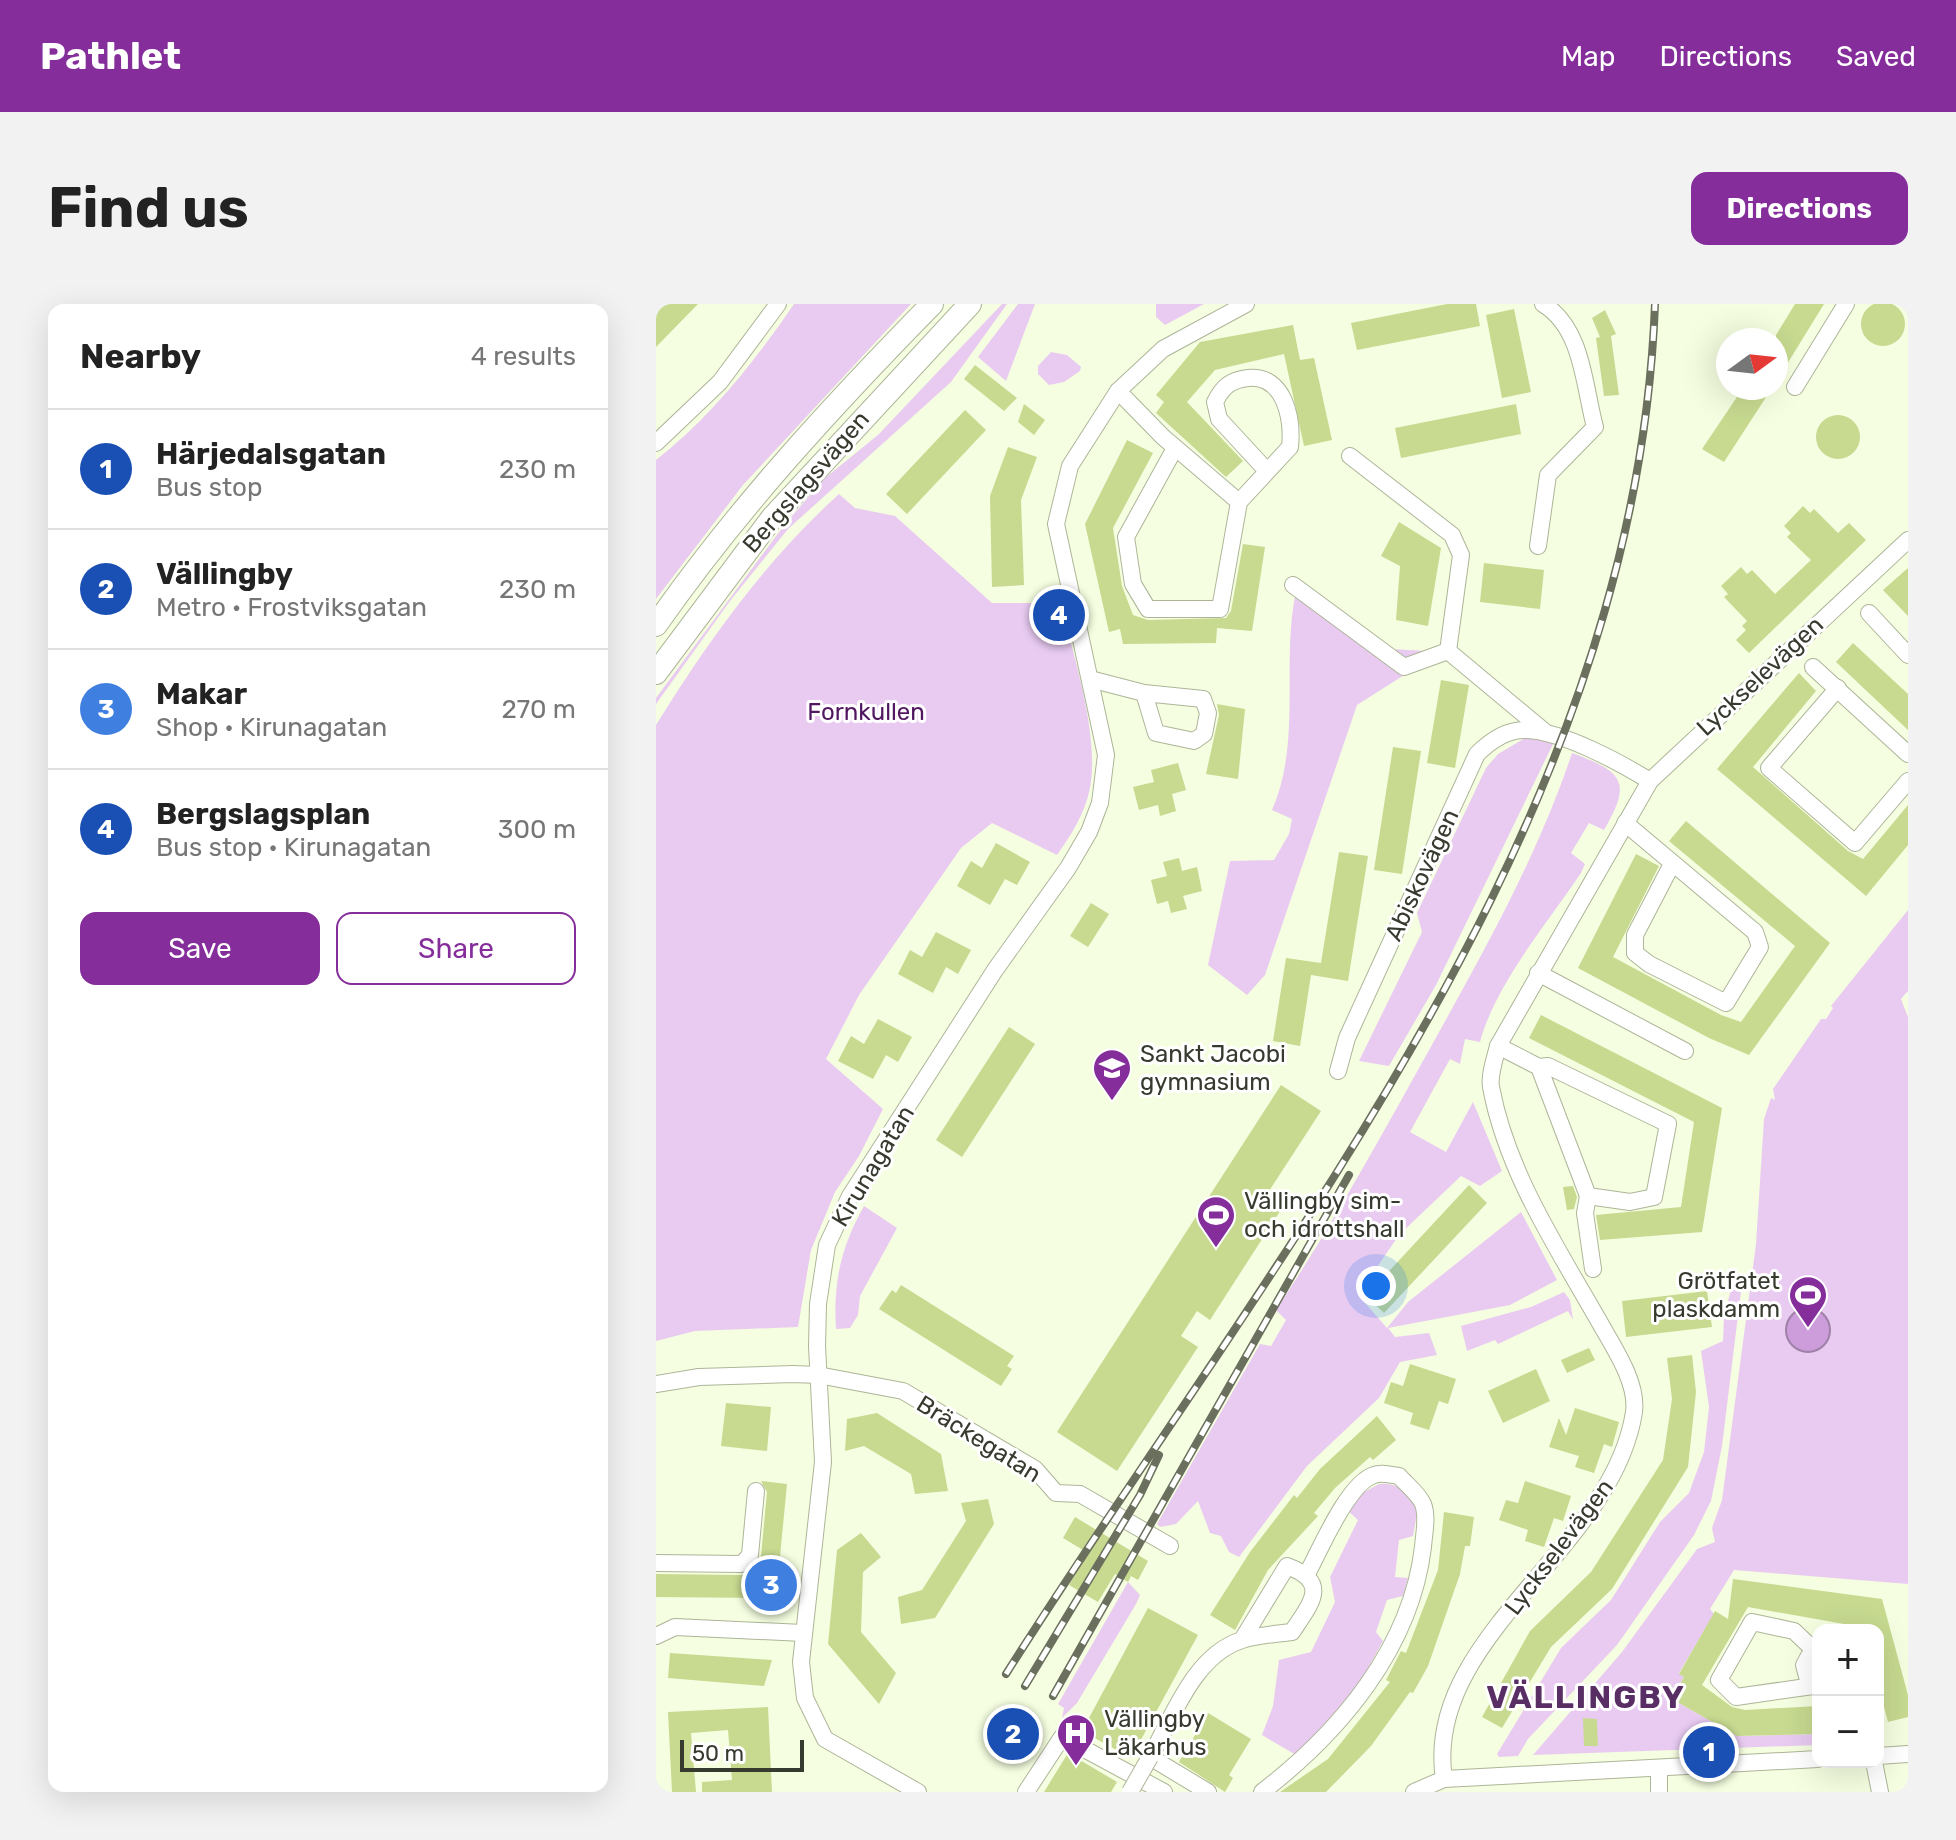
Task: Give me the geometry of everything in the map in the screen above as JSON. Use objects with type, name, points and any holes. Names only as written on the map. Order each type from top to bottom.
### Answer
[{"type":"main road","name":"Bergslagsvägen","points":[[656,625],[757,494],[851,388],[932,304]]},
{"type":"main road","name":"Bergslagsvägen","points":[[656,673],[772,518],[970,304]]},
{"type":"street","points":[[656,443],[720,382],[778,304]]},
{"type":"street","name":"Kirunagatan","points":[[918,1792],[825,1739],[805,1698],[801,1662],[803,1633],[823,1462],[818,1375],[821,1276],[827,1245],[838,1218],[995,970],[1044,904],[1089,832],[1100,803],[1106,755],[1056,524],[1070,466],[1118,391],[1163,349],[1246,304]]},
{"type":"street","points":[[1538,546],[1548,475],[1595,427],[1571,337],[1554,311],[1543,304]]},
{"type":"street","points":[[1795,387],[1846,304]]},
{"type":"street","points":[[1175,448],[1126,537],[1133,584],[1148,609],[1220,609],[1239,502],[1267,471],[1284,458],[1290,447],[1291,435],[1281,392],[1274,382],[1263,377],[1233,380],[1215,402],[1219,419],[1267,471]]},
{"type":"street","points":[[1118,391],[1175,448],[1239,502]]},
{"type":"street","points":[[1293,585],[1404,667],[1448,651],[1461,555],[1452,535],[1350,456]]},
{"type":"street","name":"Lyckselevägen","points":[[1444,1779],[1443,1731],[1457,1688],[1475,1657],[1555,1558],[1621,1460],[1635,1409],[1624,1364],[1554,1246],[1513,1157],[1490,1085],[1498,1046],[1650,781],[1908,540]]},
{"type":"street","points":[[1869,613],[1908,655]]},
{"type":"street","name":"Abiskovägen","points":[[1448,651],[1549,735]]},
{"type":"street","name":"Lyckselevägen","points":[[1813,667],[1908,754]]},
{"type":"street","points":[[1090,679],[1144,693]]},
{"type":"street","points":[[1838,688],[1769,768],[1855,843],[1908,781]]},
{"type":"street","name":"Abiskovägen","points":[[1338,1071],[1347,1038],[1477,754],[1504,734],[1526,729],[1625,765],[1650,781]]},
{"type":"street","points":[[1625,823],[1755,932],[1760,947],[1726,1003],[1649,964],[1635,953],[1635,935],[1672,864]]},
{"type":"street","points":[[1538,973],[1685,1051]]},
{"type":"street","points":[[1498,1046],[1539,1067],[1548,1066],[1668,1124],[1654,1197],[1630,1202],[1588,1196]]},
{"type":"street","points":[[1539,1067],[1588,1196],[1585,1213],[1593,1269]]},
{"type":"street","name":"Bräckegatan","points":[[656,1384],[699,1377],[818,1375],[903,1391],[1035,1469],[1056,1493],[1080,1494],[1170,1546]]},
{"type":"street","points":[[1262,1792],[1292,1769],[1343,1718],[1391,1647],[1420,1572],[1426,1521],[1423,1502],[1399,1476],[1376,1473],[1364,1480],[1341,1511],[1307,1574]]},
{"type":"street","points":[[656,1563],[742,1564],[750,1555],[756,1491]]},
{"type":"street","points":[[1130,1792],[1193,1680],[1217,1652],[1242,1640],[1292,1632],[1313,1601],[1313,1584],[1307,1574],[1287,1566],[1242,1640]]},
{"type":"street","points":[[1812,1647],[1794,1631],[1752,1622],[1719,1680],[1736,1697],[1812,1688]]},
{"type":"street","points":[[656,1636],[675,1627],[803,1633]]},
{"type":"street","points":[[1812,1654],[1804,1665],[1812,1685]]},
{"type":"street","points":[[1026,1792],[1062,1737],[1164,1792]]},
{"type":"street","points":[[1884,1756],[1908,1754]]},
{"type":"street","points":[[1150,1757],[1208,1792]]},
{"type":"street","points":[[1414,1792],[1444,1779],[1812,1759]]},
{"type":"street","points":[[1659,1768],[1659,1792]]},
{"type":"street","points":[[1875,1768],[1880,1792]]},
{"type":"green space","points":[[794,304],[911,304],[743,485],[656,599],[656,460],[695,426],[731,387]]},
{"type":"green space","points":[[1002,304],[1007,304],[951,382],[788,529],[730,601],[656,704],[656,698],[785,524],[825,478],[878,435]]},
{"type":"green space","points":[[1018,304],[1035,304],[1006,381],[978,357]]},
{"type":"green space","points":[[1156,304],[1204,304],[1165,325],[1156,317]]},
{"type":"green space","points":[[1051,352],[1067,355],[1081,367],[1080,371],[1064,382],[1049,385],[1038,374],[1038,366]]},
{"type":"green space","name":"Fornkullen","points":[[839,494],[855,508],[895,516],[992,603],[1061,603],[1088,720],[1092,767],[1090,788],[1077,823],[1057,855],[992,823],[961,848],[859,995],[826,1059],[883,1109],[859,1156],[835,1192],[811,1250],[798,1327],[695,1331],[656,1341],[656,725],[740,603],[787,546]]},
{"type":"green space","points":[[1299,579],[1338,613],[1390,649],[1426,651],[1409,672],[1357,705],[1265,975],[1247,995],[1208,965],[1230,861],[1274,860],[1289,834],[1292,819],[1272,810],[1287,754],[1290,637]]},
{"type":"green space","points":[[1525,738],[1554,742],[1436,985],[1389,1066],[1359,1061],[1422,932],[1417,913],[1486,768],[1498,754]]},
{"type":"green space","points":[[1572,753],[1603,766],[1618,781],[1620,790],[1613,814],[1604,830],[1589,823],[1571,853],[1585,864],[1581,873],[1510,976],[1487,1020],[1480,1042],[1465,1039],[1460,1064],[1450,1059],[1410,1132],[1446,1152],[1473,1102],[1502,1171],[1480,1186],[1461,1176],[1399,1235],[1358,1295],[1387,1328],[1408,1302],[1521,1212],[1557,1280],[1510,1305],[1388,1328],[1395,1337],[1429,1333],[1437,1355],[1400,1362],[1379,1398],[1307,1466],[1239,1557],[1229,1552],[1221,1536],[1210,1533],[1198,1501],[1176,1524],[1160,1527],[1157,1524],[1260,1344],[1271,1346],[1286,1320],[1276,1310],[1357,1178],[1491,937],[1527,865]]},
{"type":"green space","points":[[1908,910],[1908,991],[1901,999],[1908,1017],[1908,1584],[1734,1570],[1710,1609],[1714,1614],[1679,1673],[1684,1677],[1672,1699],[1737,1736],[1812,1734],[1812,1745],[1533,1755],[1622,1652],[1697,1549],[1715,1542],[1712,1528],[1722,1500],[1756,1244],[1764,1119],[1771,1098],[1775,1100],[1773,1089],[1821,1019],[1826,1019],[1833,1008],[1831,1006]]},
{"type":"green space","points":[[864,1206],[897,1228],[860,1296],[858,1315],[850,1328],[836,1329],[840,1265]]},
{"type":"green space","points":[[1733,1282],[1742,1283],[1722,1446],[1711,1501],[1694,1535],[1617,1645],[1528,1739],[1518,1756],[1499,1757],[1497,1754],[1561,1648],[1611,1600],[1660,1522],[1689,1493],[1704,1452],[1709,1407],[1701,1351],[1723,1341],[1724,1316]]},
{"type":"green space","points":[[1564,1292],[1570,1300],[1573,1320],[1568,1311],[1498,1344],[1495,1340],[1467,1351],[1461,1326],[1531,1307]]},
{"type":"green space","points":[[1379,1484],[1402,1490],[1418,1508],[1413,1536],[1399,1540],[1395,1577],[1408,1578],[1403,1596],[1387,1600],[1376,1632],[1383,1641],[1356,1690],[1323,1730],[1296,1755],[1262,1735],[1273,1706],[1279,1660],[1311,1652],[1335,1602],[1330,1577],[1358,1520],[1348,1511],[1359,1495]]},
{"type":"green space","points":[[1128,1582],[1140,1595],[1136,1604],[1077,1703],[1062,1718],[1064,1708],[1058,1704]]},
{"type":"shaded area","name":"Grötfatet plaskdamm","points":[[1808,1308],[1823,1315],[1830,1330],[1823,1345],[1808,1352],[1793,1345],[1786,1330],[1793,1315]]},
{"type":"building","points":[[1883,302],[1898,309],[1905,324],[1898,339],[1883,346],[1868,339],[1861,324],[1868,309]]},
{"type":"building","points":[[656,304],[698,304],[656,347]]},
{"type":"building","points":[[1447,304],[1476,304],[1480,326],[1357,350],[1351,323]]},
{"type":"building","points":[[1795,304],[1824,304],[1788,362],[1788,328],[1780,328]]},
{"type":"building","points":[[1514,309],[1531,392],[1502,398],[1486,315]]},
{"type":"building","points":[[1605,310],[1616,334],[1611,336],[1619,395],[1604,396],[1596,338],[1600,337],[1592,318]]},
{"type":"building","points":[[1293,325],[1300,360],[1314,358],[1332,440],[1304,446],[1284,354],[1215,370],[1187,402],[1243,461],[1226,477],[1156,413],[1164,402],[1156,395],[1200,342]]},
{"type":"building","points":[[975,365],[1017,398],[1004,411],[964,379]]},
{"type":"building","points":[[1735,400],[1764,400],[1724,462],[1702,449]]},
{"type":"building","points":[[1024,404],[1045,420],[1034,435],[1018,422]]},
{"type":"building","points":[[1516,404],[1521,434],[1401,458],[1395,428]]},
{"type":"building","points":[[965,410],[986,430],[907,514],[886,494]]},
{"type":"building","points":[[1838,415],[1853,422],[1860,437],[1853,452],[1838,459],[1823,452],[1816,437],[1823,422]]},
{"type":"building","points":[[1127,440],[1153,453],[1113,528],[1122,586],[1133,615],[1148,620],[1226,618],[1231,611],[1243,544],[1265,547],[1252,631],[1217,628],[1216,643],[1123,644],[1120,629],[1109,632],[1085,524]]},
{"type":"building","points":[[1008,447],[1037,457],[1021,500],[1024,585],[992,587],[990,496]]},
{"type":"building","points":[[1803,506],[1810,513],[1814,509],[1838,533],[1849,523],[1866,540],[1749,653],[1736,640],[1746,630],[1742,626],[1747,621],[1724,597],[1728,594],[1721,586],[1741,567],[1747,574],[1752,570],[1775,594],[1811,560],[1787,537],[1791,533],[1784,526]]},
{"type":"building","points":[[1399,522],[1441,548],[1428,626],[1396,620],[1400,566],[1381,556]]},
{"type":"building","points":[[1484,563],[1544,570],[1540,609],[1480,602]]},
{"type":"building","points":[[1908,568],[1908,616],[1883,590]]},
{"type":"building","points":[[1853,643],[1908,694],[1908,730],[1836,662]]},
{"type":"building","points":[[1799,673],[1816,691],[1753,767],[1848,851],[1863,859],[1908,805],[1908,845],[1866,896],[1717,769]]},
{"type":"building","points":[[1441,680],[1469,685],[1455,768],[1427,763]]},
{"type":"building","points":[[1217,704],[1245,709],[1238,779],[1206,774],[1219,715]]},
{"type":"building","points":[[1393,747],[1421,751],[1402,874],[1374,870]]},
{"type":"building","points":[[1178,763],[1186,790],[1172,794],[1176,811],[1160,816],[1158,805],[1139,810],[1133,787],[1154,782],[1151,770]]},
{"type":"building","points":[[1686,821],[1830,943],[1749,1055],[1709,1038],[1578,968],[1636,854],[1659,866],[1613,957],[1721,1015],[1741,1022],[1795,946],[1669,841]]},
{"type":"building","points":[[996,843],[1030,862],[1017,885],[1005,879],[990,905],[957,886],[971,861],[982,868]]},
{"type":"building","points":[[1339,852],[1368,856],[1348,981],[1311,975],[1300,1046],[1273,1041],[1286,958],[1321,963]]},
{"type":"building","points":[[1179,858],[1182,871],[1197,867],[1202,891],[1183,896],[1187,909],[1171,913],[1168,901],[1157,904],[1151,880],[1167,876],[1163,862]]},
{"type":"building","points":[[1091,903],[1109,914],[1088,947],[1070,936]]},
{"type":"building","points":[[936,932],[971,950],[958,974],[946,967],[933,993],[898,974],[910,950],[922,957]]},
{"type":"building","points":[[1541,1015],[1722,1108],[1702,1232],[1600,1240],[1596,1215],[1681,1207],[1694,1122],[1529,1038]]},
{"type":"building","points":[[878,1019],[912,1037],[898,1062],[886,1055],[873,1079],[838,1061],[851,1036],[864,1044]]},
{"type":"building","points":[[1009,1027],[1035,1044],[962,1157],[936,1140]]},
{"type":"building","name":"Vällingby sim- och idrottshall","points":[[1281,1085],[1321,1111],[1267,1194],[1284,1205],[1210,1320],[1197,1311],[1181,1336],[1198,1347],[1117,1471],[1057,1432]]},
{"type":"building","points":[[1469,1185],[1487,1203],[1384,1313],[1366,1296]]},
{"type":"building","points":[[1573,1186],[1577,1197],[1574,1209],[1567,1210],[1563,1187]]},
{"type":"building","points":[[901,1285],[1014,1356],[1007,1366],[1012,1369],[1001,1386],[879,1309],[892,1290],[896,1293]]},
{"type":"building","points":[[1707,1291],[1712,1327],[1626,1337],[1622,1301]]},
{"type":"building","points":[[1589,1348],[1595,1360],[1567,1373],[1561,1360]]},
{"type":"building","points":[[1692,1355],[1696,1392],[1688,1467],[1612,1589],[1551,1647],[1502,1728],[1482,1717],[1530,1631],[1591,1572],[1663,1460],[1672,1399],[1667,1358]]},
{"type":"building","points":[[1410,1364],[1456,1379],[1448,1404],[1439,1401],[1429,1430],[1410,1424],[1413,1413],[1384,1403],[1391,1382],[1403,1386]]},
{"type":"building","points":[[1536,1369],[1550,1401],[1503,1423],[1488,1391]]},
{"type":"building","points":[[726,1403],[771,1407],[767,1451],[721,1446]]},
{"type":"building","points":[[1575,1408],[1619,1422],[1612,1447],[1604,1444],[1594,1473],[1575,1467],[1579,1456],[1549,1447],[1559,1418],[1566,1435]]},
{"type":"building","points":[[877,1413],[941,1454],[948,1491],[915,1494],[911,1474],[864,1446],[845,1451],[847,1419]]},
{"type":"building","points":[[1377,1416],[1396,1440],[1373,1460],[1370,1457],[1335,1488],[1314,1513],[1318,1516],[1268,1570],[1235,1630],[1210,1615],[1250,1552],[1294,1495],[1297,1498],[1320,1469]]},
{"type":"building","points":[[761,1481],[787,1484],[776,1598],[656,1597],[656,1574],[742,1575],[753,1570],[761,1556],[767,1492]]},
{"type":"building","points":[[1525,1481],[1571,1496],[1563,1521],[1554,1518],[1544,1547],[1525,1541],[1528,1530],[1499,1520],[1506,1500],[1518,1503]]},
{"type":"building","points":[[988,1499],[994,1524],[935,1618],[901,1624],[898,1597],[922,1590],[966,1521],[961,1503]]},
{"type":"building","points":[[1444,1512],[1474,1517],[1470,1546],[1465,1546],[1460,1574],[1428,1666],[1413,1693],[1410,1692],[1371,1746],[1326,1792],[1280,1792],[1328,1759],[1390,1682],[1386,1680],[1401,1651],[1406,1653],[1438,1570]]},
{"type":"building","points":[[1075,1517],[1148,1561],[1138,1580],[1131,1576],[1128,1582],[1115,1574],[1098,1602],[1069,1585],[1088,1553],[1063,1538]]},
{"type":"building","points":[[861,1533],[881,1557],[863,1572],[861,1632],[896,1673],[879,1704],[828,1644],[837,1550]]},
{"type":"building","points":[[1733,1579],[1882,1599],[1908,1695],[1908,1717],[1888,1722],[1884,1707],[1884,1624],[1844,1624],[1748,1607],[1702,1685],[1732,1707],[1745,1710],[1812,1706],[1812,1734],[1737,1736],[1672,1699],[1684,1677],[1679,1674],[1715,1611],[1728,1619]]},
{"type":"building","points":[[1148,1608],[1198,1635],[1131,1758],[1082,1731]]},
{"type":"building","points":[[670,1653],[772,1660],[764,1686],[668,1678]]},
{"type":"building","points":[[768,1707],[772,1792],[702,1792],[702,1782],[732,1780],[728,1730],[691,1733],[696,1792],[672,1792],[668,1712]]},
{"type":"building","points":[[1208,1713],[1251,1739],[1229,1775],[1233,1778],[1225,1792],[1179,1762]]},
{"type":"building","points":[[1583,1718],[1597,1719],[1598,1746],[1584,1746]]},
{"type":"building","name":"Vällingby Läkarhus","points":[[1068,1753],[1117,1782],[1111,1792],[1044,1792]]},
{"type":"railway","points":[[1006,1674],[1324,1193],[1424,1027],[1512,857],[1583,680],[1632,496],[1655,304]]},
{"type":"railway","points":[[1053,1696],[1349,1175]]},
{"type":"railway","points":[[1025,1686],[1140,1495],[1159,1455]]},
{"type":"place","name":"Bergslagsplan","points":[[1059,615]]},
{"type":"place","name":"Sankt Jacobi gymnasium","points":[[1112,1102]]},
{"type":"place","name":"Vällingby sim- och idrottshall","points":[[1216,1249]]},
{"type":"place","name":"Grötfatet plaskdamm","points":[[1808,1329]]},
{"type":"place","name":"Makar","points":[[771,1585]]},
{"type":"place","name":"Vällingby","points":[[1013,1734]]},
{"type":"place","name":"Härjedalsgatan","points":[[1709,1752]]},
{"type":"place","name":"Vällingby Läkarhus","points":[[1076,1767]]},
{"type":"district","name":"VÄLLINGBY","points":[[1586,1697]]}]
